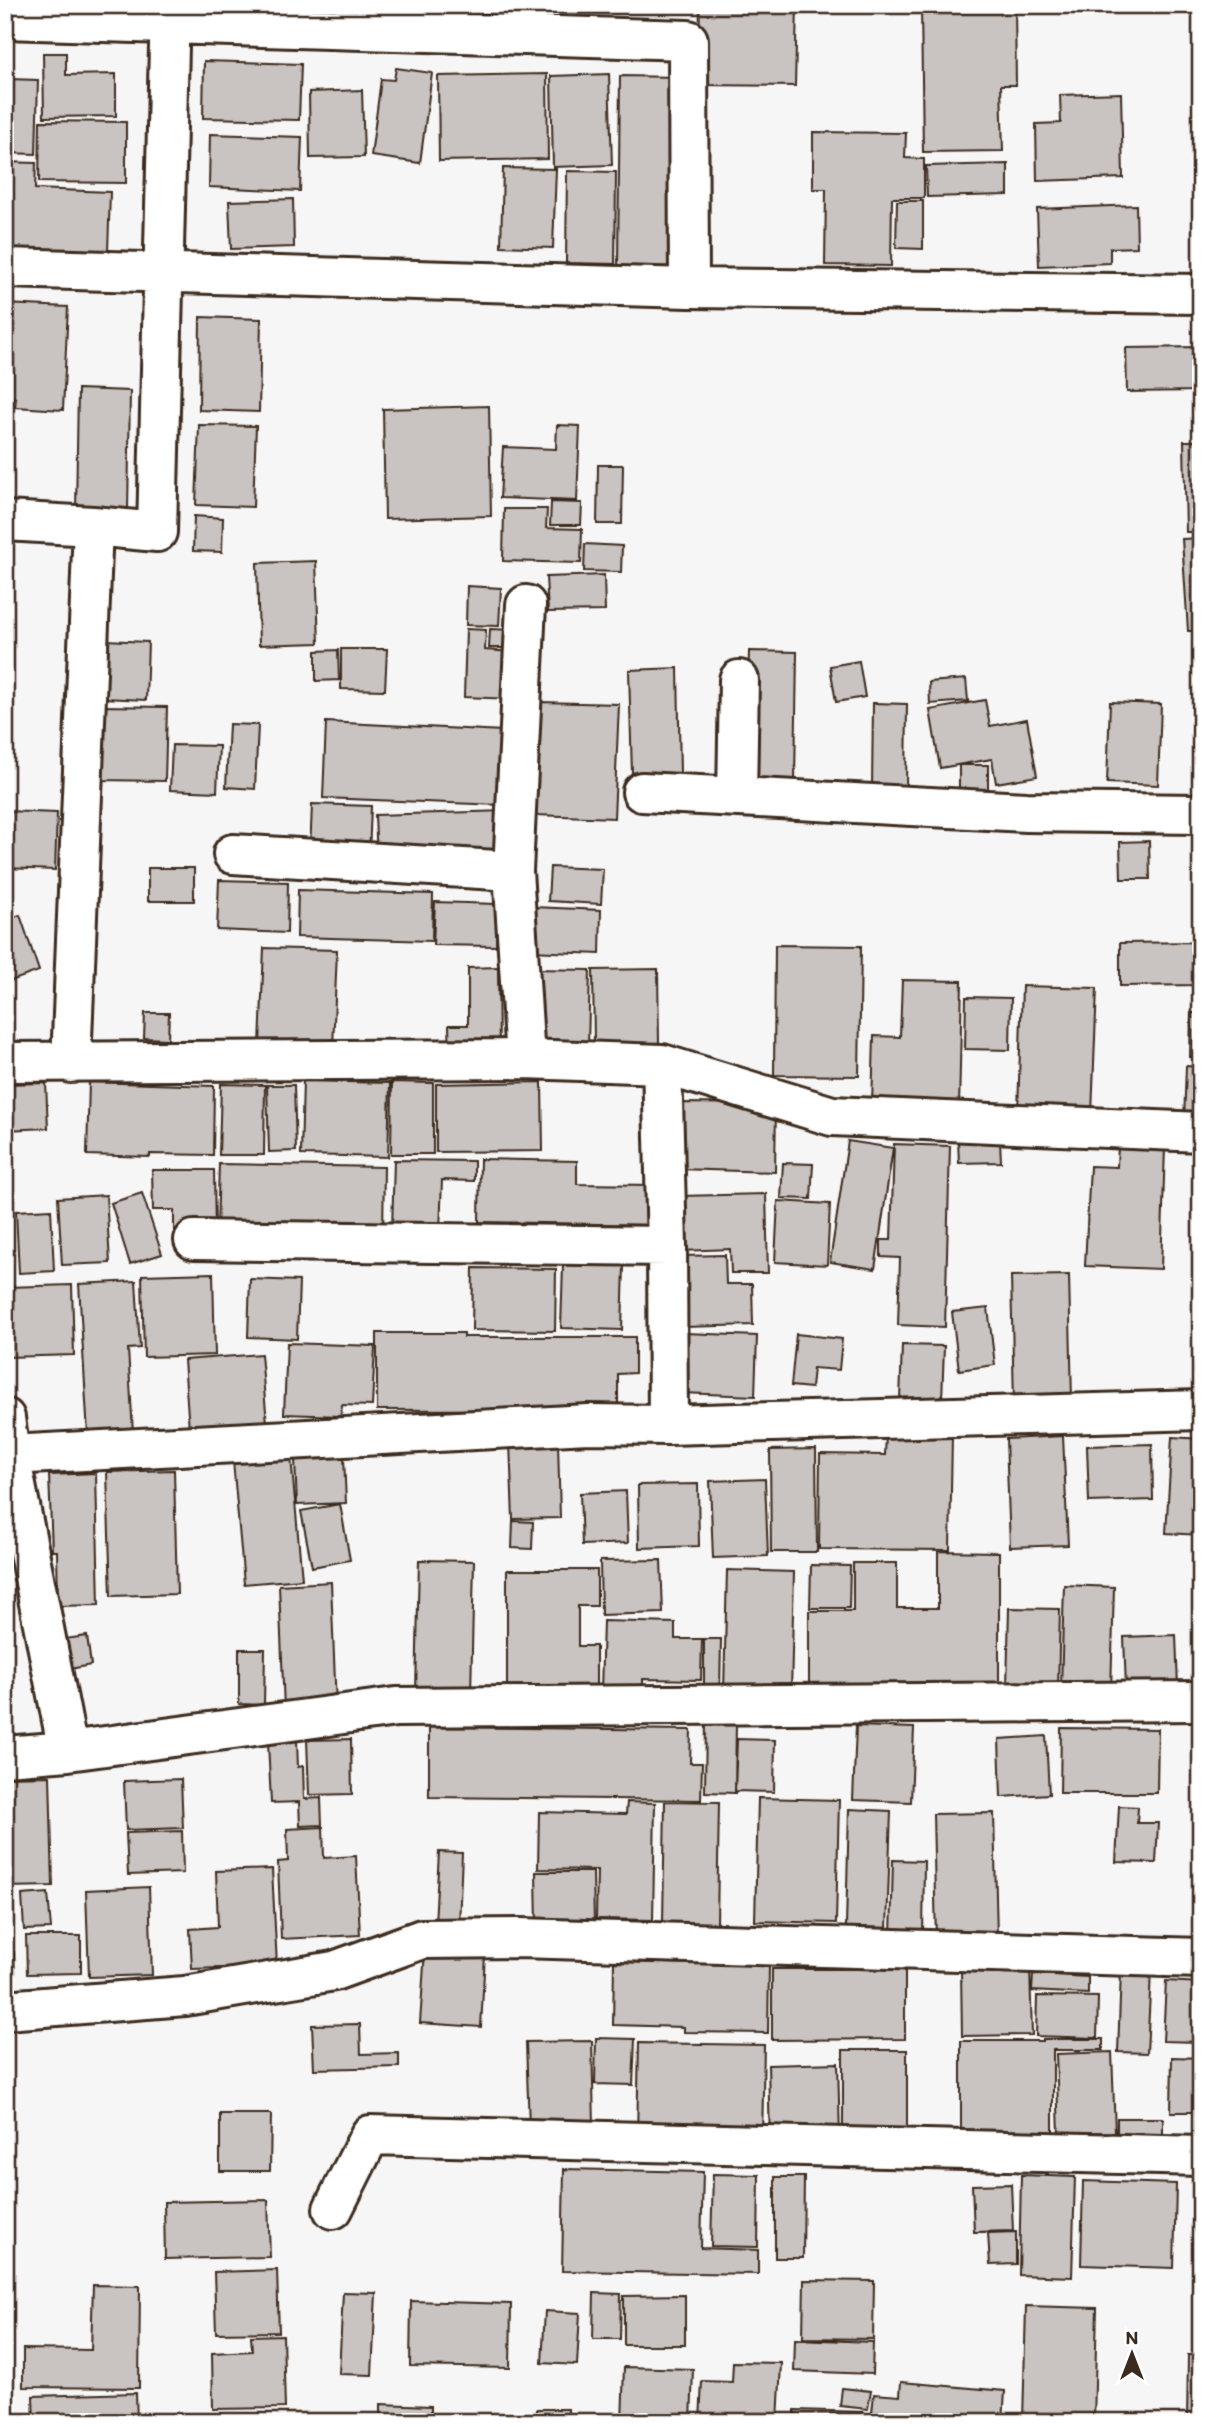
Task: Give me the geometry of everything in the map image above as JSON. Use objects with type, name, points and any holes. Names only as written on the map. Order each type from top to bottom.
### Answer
[{"type":"street","points":[[5,19],[170,14],[688,40],[689,288]]},
{"type":"street","points":[[5,521],[156,532],[170,14]]},
{"type":"street","points":[[5,268],[689,288],[1201,293]]},
{"type":"street","points":[[71,1063],[93,526]]},
{"type":"street","points":[[524,1059],[513,871],[526,605]]},
{"type":"street","points":[[737,797],[739,680]]},
{"type":"street","points":[[642,792],[1026,812],[1201,814]]},
{"type":"street","points":[[233,853],[513,871]]},
{"type":"street","points":[[5,1062],[524,1059],[662,1064],[832,1116],[1201,1132]]},
{"type":"street","points":[[662,1064],[668,1426]]},
{"type":"street","points":[[194,1240],[667,1246]]},
{"type":"street","points":[[68,1751],[8,1436],[588,1424],[668,1426],[1201,1410]]},
{"type":"street","points":[[5,1756],[68,1751],[396,1707],[1201,1701]]},
{"type":"street","points":[[5,2010],[185,1996],[334,1970],[422,1939],[533,1938],[1201,1958]]},
{"type":"street","points":[[333,2210],[370,2135],[1201,2156]]},
{"type":"building","points":[[700,5],[797,5],[795,86],[698,85]]},
{"type":"building","points":[[1015,5],[1016,85],[1001,85],[1003,151],[923,152],[921,7]]},
{"type":"building","points":[[5,39],[10,40],[9,79],[38,80],[36,154],[5,153]]},
{"type":"building","points":[[43,53],[66,53],[66,75],[116,74],[116,116],[44,117]]},
{"type":"building","points":[[204,61],[301,64],[299,120],[203,118]]},
{"type":"building","points":[[396,68],[432,73],[420,163],[371,156],[381,79],[394,80]]},
{"type":"building","points":[[547,74],[548,159],[439,161],[438,76]]},
{"type":"building","points":[[609,74],[612,165],[553,167],[551,76]]},
{"type":"building","points":[[620,76],[678,77],[675,267],[618,266]]},
{"type":"building","points":[[362,90],[364,157],[310,158],[309,92]]},
{"type":"building","points":[[1121,93],[1123,178],[1037,181],[1036,124],[1061,123],[1060,95]]},
{"type":"building","points":[[40,121],[126,122],[126,183],[39,182]]},
{"type":"building","points":[[813,132],[906,133],[905,158],[924,159],[924,198],[892,198],[891,266],[825,265],[826,189],[813,189]]},
{"type":"building","points":[[210,134],[302,137],[300,191],[209,187]]},
{"type":"building","points":[[5,162],[36,163],[35,189],[110,192],[108,252],[5,248]]},
{"type":"building","points":[[1008,164],[1008,195],[927,197],[926,166]]},
{"type":"building","points":[[503,168],[556,169],[553,248],[501,246]]},
{"type":"building","points":[[567,171],[616,172],[615,264],[566,263]]},
{"type":"building","points":[[293,199],[294,247],[231,249],[229,201]]},
{"type":"building","points":[[897,201],[923,201],[923,249],[896,248]]},
{"type":"building","points":[[1136,205],[1137,247],[1110,248],[1110,263],[1039,266],[1037,209]]},
{"type":"building","points":[[5,304],[68,307],[63,410],[15,407],[16,398],[5,397]]},
{"type":"building","points":[[200,317],[261,319],[259,412],[199,410]]},
{"type":"building","points":[[1201,347],[1201,391],[1127,392],[1126,348]]},
{"type":"building","points":[[78,389],[130,391],[128,512],[76,512]]},
{"type":"building","points":[[489,406],[491,516],[385,519],[383,409]]},
{"type":"building","points":[[199,425],[256,426],[253,507],[196,505]]},
{"type":"building","points":[[557,425],[580,426],[577,501],[500,498],[503,447],[556,449]]},
{"type":"building","points":[[1184,441],[1201,441],[1201,532],[1186,532]]},
{"type":"building","points":[[598,465],[623,465],[622,524],[597,524]]},
{"type":"building","points":[[551,502],[582,503],[581,525],[550,525]]},
{"type":"building","points":[[504,509],[547,509],[546,528],[582,529],[581,563],[503,561]]},
{"type":"building","points":[[194,516],[223,518],[222,552],[193,551]]},
{"type":"building","points":[[1201,538],[1201,631],[1188,631],[1182,539]]},
{"type":"building","points":[[585,544],[622,546],[621,572],[584,571]]},
{"type":"building","points":[[316,561],[319,643],[259,645],[257,563]]},
{"type":"building","points":[[604,575],[605,611],[548,612],[546,577]]},
{"type":"building","points":[[467,586],[501,588],[499,626],[466,625]]},
{"type":"building","points":[[466,629],[486,630],[485,650],[514,652],[513,699],[464,697]]},
{"type":"building","points":[[490,629],[513,630],[512,648],[489,648]]},
{"type":"building","points":[[105,640],[148,642],[146,700],[103,698]]},
{"type":"building","points":[[341,649],[387,649],[385,690],[341,689]]},
{"type":"building","points":[[338,650],[339,680],[316,681],[316,651]]},
{"type":"building","points":[[749,651],[797,652],[795,780],[746,780]]},
{"type":"building","points":[[859,661],[865,697],[836,702],[830,666]]},
{"type":"building","points":[[678,668],[680,773],[632,774],[629,670]]},
{"type":"building","points":[[966,679],[968,701],[930,704],[929,682]]},
{"type":"building","points":[[985,700],[990,726],[1027,719],[1037,776],[996,783],[992,759],[940,768],[930,710]]},
{"type":"building","points":[[540,702],[619,704],[614,818],[536,815]]},
{"type":"building","points":[[1110,702],[1161,704],[1158,785],[1107,783]]},
{"type":"building","points":[[873,703],[907,704],[906,789],[872,789]]},
{"type":"building","points":[[100,706],[167,707],[165,781],[99,780]]},
{"type":"building","points":[[326,722],[503,731],[500,805],[323,798]]},
{"type":"building","points":[[229,724],[258,725],[255,789],[226,787]]},
{"type":"building","points":[[172,745],[219,746],[217,792],[170,790]]},
{"type":"building","points":[[959,765],[988,765],[988,789],[959,789]]},
{"type":"building","points":[[312,804],[371,806],[369,856],[310,854]]},
{"type":"building","points":[[5,811],[57,813],[55,870],[5,868]]},
{"type":"building","points":[[506,811],[507,857],[377,860],[375,815]]},
{"type":"building","points":[[1149,841],[1150,879],[1121,879],[1120,842]]},
{"type":"building","points":[[550,867],[603,869],[601,904],[548,901]]},
{"type":"building","points":[[148,868],[194,868],[194,901],[148,901]]},
{"type":"building","points":[[219,880],[288,882],[287,933],[217,930]]},
{"type":"building","points":[[298,890],[433,894],[432,941],[297,937]]},
{"type":"building","points":[[435,902],[497,904],[496,946],[433,945]]},
{"type":"building","points":[[533,907],[601,910],[600,954],[531,951]]},
{"type":"building","points":[[20,915],[39,971],[5,983],[5,920]]},
{"type":"building","points":[[1201,942],[1201,985],[1120,986],[1120,943]]},
{"type":"building","points":[[775,945],[861,946],[859,1076],[774,1075]]},
{"type":"building","points":[[264,948],[337,950],[333,1048],[260,1045]]},
{"type":"building","points":[[498,967],[499,1054],[450,1055],[449,1025],[468,1025],[468,968]]},
{"type":"building","points":[[533,969],[590,970],[588,1045],[531,1043]]},
{"type":"building","points":[[658,969],[659,1043],[594,1044],[593,970]]},
{"type":"building","points":[[902,980],[962,981],[959,1108],[872,1106],[874,1036],[900,1037]]},
{"type":"building","points":[[1022,986],[1097,988],[1092,1114],[1018,1112]]},
{"type":"building","points":[[966,997],[1011,998],[1010,1050],[965,1049]]},
{"type":"building","points":[[145,1013],[169,1013],[168,1039],[144,1038]]},
{"type":"building","points":[[1191,1013],[1201,1013],[1201,1057],[1190,1057]]},
{"type":"building","points":[[1186,1066],[1201,1067],[1201,1123],[1184,1122]]},
{"type":"building","points":[[303,1081],[390,1083],[388,1157],[301,1155]]},
{"type":"building","points":[[89,1082],[214,1086],[213,1155],[87,1155]]},
{"type":"building","points":[[392,1082],[433,1083],[433,1154],[391,1154]]},
{"type":"building","points":[[542,1082],[543,1151],[436,1152],[436,1084]]},
{"type":"building","points":[[46,1083],[48,1128],[5,1130],[5,1084]]},
{"type":"building","points":[[221,1084],[265,1085],[264,1155],[219,1155]]},
{"type":"building","points":[[267,1085],[294,1085],[296,1151],[269,1152]]},
{"type":"building","points":[[680,1103],[776,1104],[775,1172],[678,1169]]},
{"type":"building","points":[[1000,1140],[1001,1162],[959,1163],[958,1141]]},
{"type":"building","points":[[848,1141],[893,1148],[875,1269],[830,1262]]},
{"type":"building","points":[[894,1144],[950,1146],[945,1327],[898,1325],[900,1258],[881,1257],[881,1240],[891,1240]]},
{"type":"building","points":[[1118,1145],[1165,1147],[1161,1269],[1085,1266],[1090,1166],[1117,1167]]},
{"type":"building","points":[[480,1159],[577,1161],[577,1184],[654,1185],[653,1225],[479,1222]]},
{"type":"building","points":[[394,1160],[474,1161],[474,1181],[442,1180],[440,1231],[392,1230]]},
{"type":"building","points":[[783,1163],[813,1164],[811,1199],[781,1198]]},
{"type":"building","points":[[219,1164],[384,1167],[383,1235],[217,1231]]},
{"type":"building","points":[[152,1170],[214,1170],[215,1233],[174,1233],[174,1210],[153,1210]]},
{"type":"building","points":[[142,1193],[162,1254],[130,1264],[111,1203]]},
{"type":"building","points":[[766,1194],[768,1273],[731,1273],[730,1249],[681,1251],[679,1196]]},
{"type":"building","points":[[106,1195],[110,1263],[62,1265],[58,1198]]},
{"type":"building","points":[[778,1201],[830,1204],[827,1265],[775,1262]]},
{"type":"building","points":[[51,1209],[54,1271],[19,1273],[16,1211]]},
{"type":"building","points":[[725,1255],[726,1284],[752,1284],[753,1325],[684,1327],[682,1256]]},
{"type":"building","points":[[563,1265],[624,1266],[622,1330],[561,1328]]},
{"type":"building","points":[[473,1268],[556,1269],[555,1331],[472,1330]]},
{"type":"building","points":[[213,1273],[215,1355],[144,1357],[142,1275]]},
{"type":"building","points":[[1069,1275],[1072,1400],[1014,1402],[1011,1276]]},
{"type":"building","points":[[250,1279],[299,1281],[297,1339],[248,1337]]},
{"type":"building","points":[[136,1281],[140,1348],[128,1349],[133,1433],[88,1435],[79,1284]]},
{"type":"building","points":[[72,1285],[74,1355],[7,1357],[6,1287]]},
{"type":"building","points":[[988,1308],[995,1365],[959,1370],[952,1312]]},
{"type":"building","points":[[377,1333],[464,1333],[464,1337],[635,1337],[635,1373],[618,1374],[618,1409],[377,1410]]},
{"type":"building","points":[[685,1333],[757,1336],[755,1396],[682,1393]]},
{"type":"building","points":[[796,1334],[842,1339],[839,1370],[813,1368],[811,1388],[791,1386]]},
{"type":"building","points":[[287,1343],[375,1346],[372,1406],[342,1405],[341,1416],[284,1414]]},
{"type":"building","points":[[902,1345],[944,1346],[942,1401],[900,1400]]},
{"type":"building","points":[[261,1354],[267,1423],[189,1429],[184,1360]]},
{"type":"building","points":[[886,1434],[952,1435],[950,1550],[819,1549],[820,1454],[885,1455]]},
{"type":"building","points":[[1063,1436],[1068,1545],[1010,1547],[1006,1439]]},
{"type":"building","points":[[1172,1437],[1201,1439],[1201,1535],[1166,1533]]},
{"type":"building","points":[[558,1442],[560,1518],[513,1519],[510,1443]]},
{"type":"building","points":[[1152,1444],[1153,1500],[1089,1502],[1087,1446]]},
{"type":"building","points":[[816,1449],[817,1552],[771,1552],[770,1450]]},
{"type":"building","points":[[291,1457],[302,1579],[244,1584],[233,1461]]},
{"type":"building","points":[[344,1457],[346,1503],[297,1505],[295,1459]]},
{"type":"building","points":[[174,1470],[177,1594],[111,1596],[107,1472]]},
{"type":"building","points":[[96,1473],[99,1605],[58,1606],[57,1551],[52,1551],[49,1475]]},
{"type":"building","points":[[765,1479],[768,1556],[713,1558],[710,1481]]},
{"type":"building","points":[[698,1484],[699,1546],[639,1548],[638,1485]]},
{"type":"building","points":[[626,1491],[628,1543],[582,1545],[580,1493]]},
{"type":"building","points":[[340,1504],[350,1560],[312,1567],[301,1511]]},
{"type":"building","points":[[513,1521],[533,1522],[532,1549],[512,1548]]},
{"type":"building","points":[[938,1551],[999,1552],[999,1690],[809,1690],[809,1611],[853,1611],[853,1563],[897,1563],[897,1608],[938,1608]]},
{"type":"building","points":[[419,1560],[474,1561],[471,1694],[416,1693]]},
{"type":"building","points":[[661,1560],[663,1613],[601,1615],[600,1561]]},
{"type":"building","points":[[811,1565],[850,1566],[849,1608],[810,1608]]},
{"type":"building","points":[[507,1570],[597,1570],[597,1606],[578,1606],[578,1646],[596,1646],[596,1693],[507,1693]]},
{"type":"building","points":[[727,1570],[794,1572],[791,1693],[724,1692]]},
{"type":"building","points":[[331,1582],[336,1707],[284,1709],[279,1585]]},
{"type":"building","points":[[1064,1585],[1114,1587],[1111,1691],[1061,1689]]},
{"type":"building","points":[[1009,1608],[1060,1609],[1058,1688],[1007,1687]]},
{"type":"building","points":[[603,1621],[675,1623],[675,1639],[702,1639],[701,1680],[643,1679],[643,1694],[601,1693]]},
{"type":"building","points":[[1176,1635],[1178,1687],[1126,1689],[1124,1637]]},
{"type":"building","points":[[87,1636],[91,1665],[70,1669],[65,1639]]},
{"type":"building","points":[[704,1639],[721,1639],[720,1691],[704,1690]]},
{"type":"building","points":[[239,1649],[265,1649],[264,1705],[239,1704]]},
{"type":"building","points":[[706,1721],[736,1722],[735,1793],[705,1792]]},
{"type":"building","points":[[856,1726],[914,1728],[911,1802],[853,1800]]},
{"type":"building","points":[[429,1727],[691,1730],[690,1763],[702,1763],[701,1800],[429,1797]]},
{"type":"building","points":[[1061,1728],[1158,1729],[1157,1793],[1060,1793]]},
{"type":"building","points":[[1046,1736],[1049,1794],[1001,1797],[999,1739]]},
{"type":"building","points":[[351,1739],[352,1794],[309,1795],[307,1740]]},
{"type":"building","points":[[737,1739],[775,1740],[774,1792],[735,1791]]},
{"type":"building","points":[[297,1741],[298,1767],[303,1766],[304,1799],[321,1798],[322,1825],[300,1826],[299,1802],[271,1803],[268,1742]]},
{"type":"building","points":[[50,1776],[53,1886],[5,1887],[5,1777]]},
{"type":"building","points":[[181,1779],[183,1828],[126,1830],[124,1781]]},
{"type":"building","points":[[758,1798],[839,1800],[836,1923],[755,1921]]},
{"type":"building","points":[[665,1801],[719,1802],[717,1925],[663,1924]]},
{"type":"building","points":[[627,1802],[655,1803],[653,1920],[596,1919],[597,1870],[538,1869],[539,1812],[626,1814]]},
{"type":"building","points":[[1119,1806],[1138,1807],[1137,1823],[1158,1823],[1156,1863],[1116,1862]]},
{"type":"building","points":[[849,1809],[891,1811],[887,1928],[846,1927]]},
{"type":"building","points":[[994,1813],[997,1938],[936,1939],[933,1814]]},
{"type":"building","points":[[323,1827],[324,1858],[356,1856],[360,1935],[281,1939],[278,1862],[288,1861],[287,1829]]},
{"type":"building","points":[[182,1831],[183,1873],[128,1875],[126,1833]]},
{"type":"building","points":[[439,1852],[462,1853],[459,1925],[435,1924]]},
{"type":"building","points":[[893,1860],[924,1861],[923,1938],[891,1938]]},
{"type":"building","points":[[272,1869],[277,1966],[192,1969],[190,1929],[218,1927],[216,1871]]},
{"type":"building","points":[[536,1872],[593,1872],[594,1925],[537,1926]]},
{"type":"building","points":[[149,1887],[152,1975],[89,1977],[86,1890]]},
{"type":"building","points":[[48,1893],[51,1929],[24,1930],[22,1895]]},
{"type":"building","points":[[5,1900],[11,1900],[13,1949],[5,1949]]},
{"type":"building","points":[[26,1936],[81,1936],[81,1973],[27,1974]]},
{"type":"building","points":[[425,1951],[485,1954],[481,2027],[420,2023]]},
{"type":"building","points":[[5,1952],[14,1952],[15,1994],[5,1995]]},
{"type":"building","points":[[614,1962],[769,1965],[768,2033],[684,2032],[684,2027],[613,2025]]},
{"type":"building","points":[[1030,1968],[1032,2035],[962,2036],[961,1969]]},
{"type":"building","points":[[772,1969],[905,1969],[905,2039],[772,2040]]},
{"type":"building","points":[[1121,1971],[1151,1972],[1147,2053],[1118,2052]]},
{"type":"building","points":[[1033,1974],[1088,1977],[1088,1994],[1032,1991]]},
{"type":"building","points":[[1166,1981],[1201,1983],[1198,2042],[1163,2041]]},
{"type":"building","points":[[1037,1996],[1098,1997],[1097,2038],[1036,2036]]},
{"type":"building","points":[[360,2024],[361,2054],[399,2053],[399,2067],[314,2069],[312,2025]]},
{"type":"building","points":[[596,2038],[635,2039],[633,2085],[595,2084]]},
{"type":"building","points":[[1103,2039],[1103,2050],[1053,2050],[1053,2136],[1117,2136],[1117,2118],[1163,2118],[1163,2142],[961,2142],[961,2041]]},
{"type":"building","points":[[592,2041],[594,2126],[529,2127],[526,2042]]},
{"type":"building","points":[[639,2043],[764,2045],[762,2138],[637,2136]]},
{"type":"building","points":[[843,2050],[907,2050],[907,2139],[843,2139]]},
{"type":"building","points":[[1112,2052],[1115,2132],[1059,2133],[1056,2054]]},
{"type":"building","points":[[1172,2057],[1201,2058],[1201,2149],[1195,2149],[1196,2112],[1171,2112]]},
{"type":"building","points":[[838,2063],[840,2139],[770,2140],[768,2065]]},
{"type":"building","points":[[220,2114],[271,2114],[270,2171],[220,2171]]},
{"type":"building","points":[[564,2169],[703,2172],[701,2248],[758,2250],[758,2274],[562,2271]]},
{"type":"building","points":[[713,2174],[759,2175],[758,2247],[711,2246]]},
{"type":"building","points":[[1021,2175],[1075,2177],[1072,2277],[1019,2275]]},
{"type":"building","points":[[775,2177],[804,2177],[803,2258],[775,2258]]},
{"type":"building","points":[[1083,2181],[1176,2184],[1174,2268],[1081,2265]]},
{"type":"building","points":[[1011,2184],[1013,2231],[974,2232],[972,2185]]},
{"type":"building","points":[[268,2200],[270,2257],[165,2259],[164,2202]]},
{"type":"building","points":[[1016,2232],[1016,2264],[990,2265],[988,2233]]},
{"type":"building","points":[[277,2270],[279,2332],[216,2333],[214,2272]]},
{"type":"building","points":[[804,2280],[874,2281],[873,2339],[803,2338]]},
{"type":"building","points":[[93,2285],[140,2286],[139,2388],[23,2387],[23,2349],[91,2350]]},
{"type":"building","points":[[343,2292],[376,2293],[372,2375],[339,2374]]},
{"type":"building","points":[[594,2293],[621,2294],[620,2339],[593,2339]]},
{"type":"building","points":[[685,2295],[685,2345],[624,2345],[624,2296]]},
{"type":"building","points":[[411,2301],[511,2304],[510,2368],[410,2366]]},
{"type":"building","points":[[1026,2306],[1097,2308],[1094,2422],[1023,2422]]},
{"type":"building","points":[[545,2311],[580,2313],[577,2365],[542,2363]]},
{"type":"building","points":[[283,2335],[285,2408],[213,2409],[212,2353],[252,2351],[251,2336]]},
{"type":"building","points":[[795,2339],[873,2342],[872,2374],[794,2371]]},
{"type":"building","points":[[1188,2355],[1201,2355],[1201,2422],[1187,2422]]},
{"type":"building","points":[[733,2362],[781,2363],[778,2422],[700,2422],[702,2381],[732,2382]]},
{"type":"building","points":[[624,2367],[693,2369],[691,2422],[622,2422]]},
{"type":"building","points":[[901,2382],[1005,2391],[1003,2422],[871,2422],[874,2394],[900,2396]]},
{"type":"building","points":[[842,2388],[871,2391],[868,2409],[840,2406]]},
{"type":"building","points":[[136,2393],[137,2422],[34,2422],[33,2396]]},
{"type":"building","points":[[381,2404],[431,2406],[431,2422],[381,2422]]},
{"type":"building","points":[[537,2409],[568,2409],[568,2422],[537,2422]]},
{"type":"building","points":[[795,2410],[864,2412],[864,2422],[795,2422]]}]
